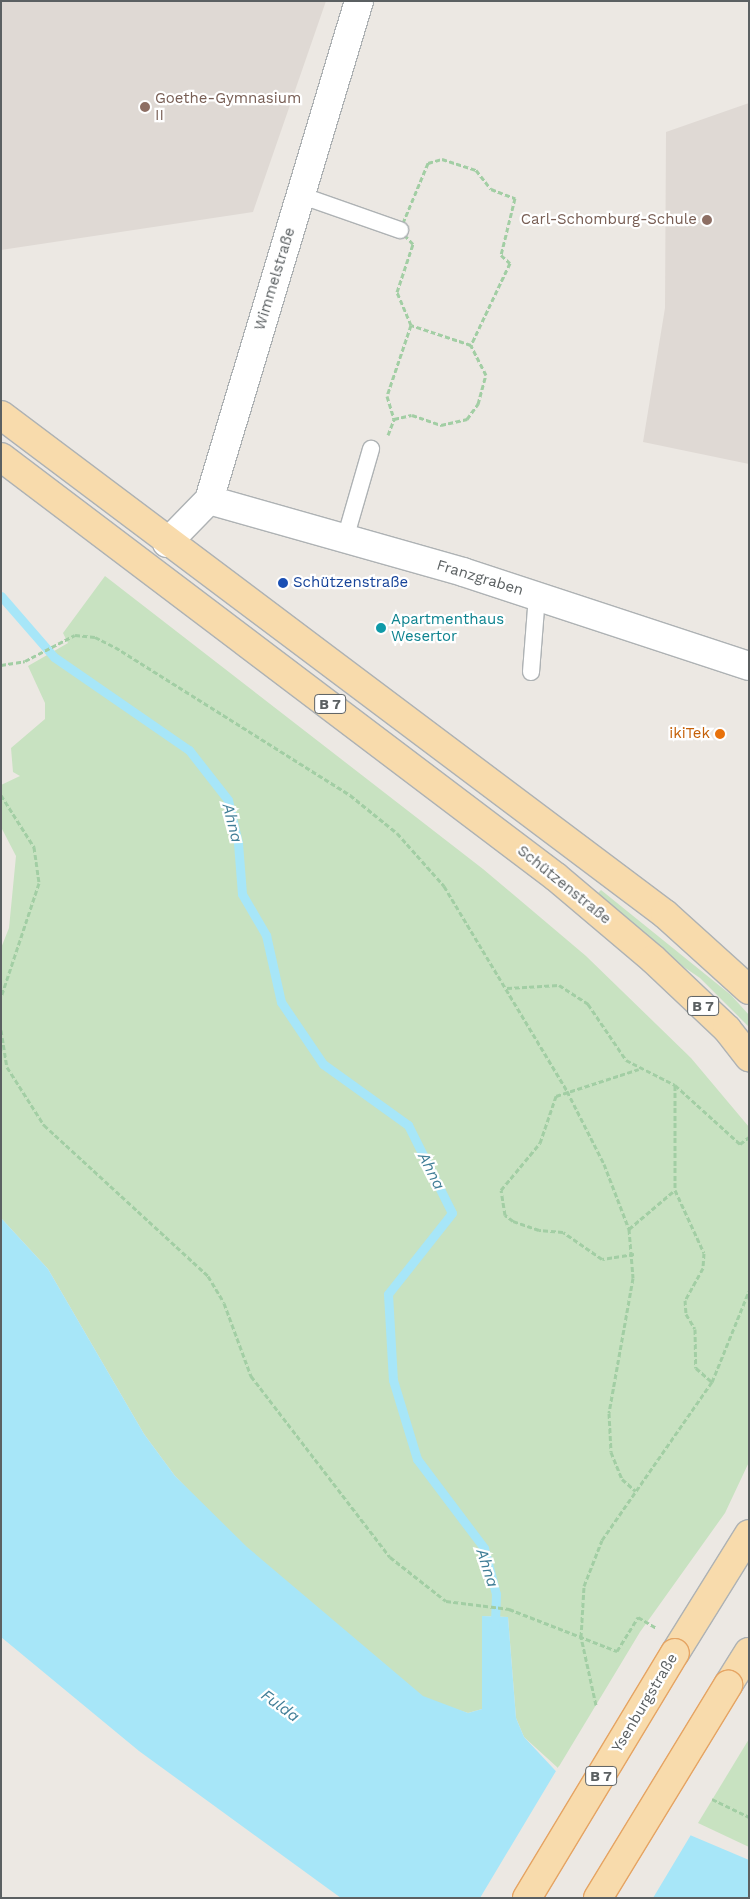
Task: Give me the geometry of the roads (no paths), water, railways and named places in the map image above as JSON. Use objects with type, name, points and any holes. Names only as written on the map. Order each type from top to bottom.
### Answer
[{"type":"main road","name":"B 7","points":[[1,415],[167,544],[665,914],[749,990]]},
{"type":"main road","name":"Schützenstraße","points":[[1,457],[149,566],[556,877],[653,959],[727,1029],[749,1057]]},
{"type":"main road","points":[[149,566],[167,544]]},
{"type":"main road","name":"Ysenburgstraße","points":[[527,1898],[749,1534]]},
{"type":"main road","points":[[598,1898],[749,1652]]},
{"type":"street","name":"Wimmelstraße","points":[[167,544],[209,500],[359,1]]},
{"type":"street","name":"Franzgraben","points":[[209,500],[537,596],[749,666]]},
{"type":"lane","points":[[300,195],[400,230]]},
{"type":"lane","points":[[345,539],[371,448]]},
{"type":"lane","points":[[531,672],[537,596]]},
{"type":"water","name":"Fulda","points":[[1,1218],[48,1269],[144,1434],[175,1476],[247,1547],[423,1696],[468,1713],[482,1709],[482,1616],[508,1617],[516,1718],[524,1737],[567,1783],[749,1860],[749,1898],[341,1898],[139,1751],[1,1637]]},
{"type":"waterway","name":"Ahna","points":[[1,596],[54,657],[189,750],[228,800],[238,843],[242,894],[266,935],[281,1002],[323,1064],[408,1125],[452,1213],[388,1294],[393,1380],[417,1459],[484,1548],[496,1594],[495,1627]]},
{"type":"place","name":"Goethe-Gymnasium II","points":[[145,107]]},
{"type":"place","name":"Carl-Schomburg-Schule","points":[[707,220]]},
{"type":"place","name":"Schützenstraße","points":[[283,583]]},
{"type":"place","name":"Apartmenthaus Wesertor","points":[[381,628]]},
{"type":"place","name":"ikiTek","points":[[720,734]]}]
